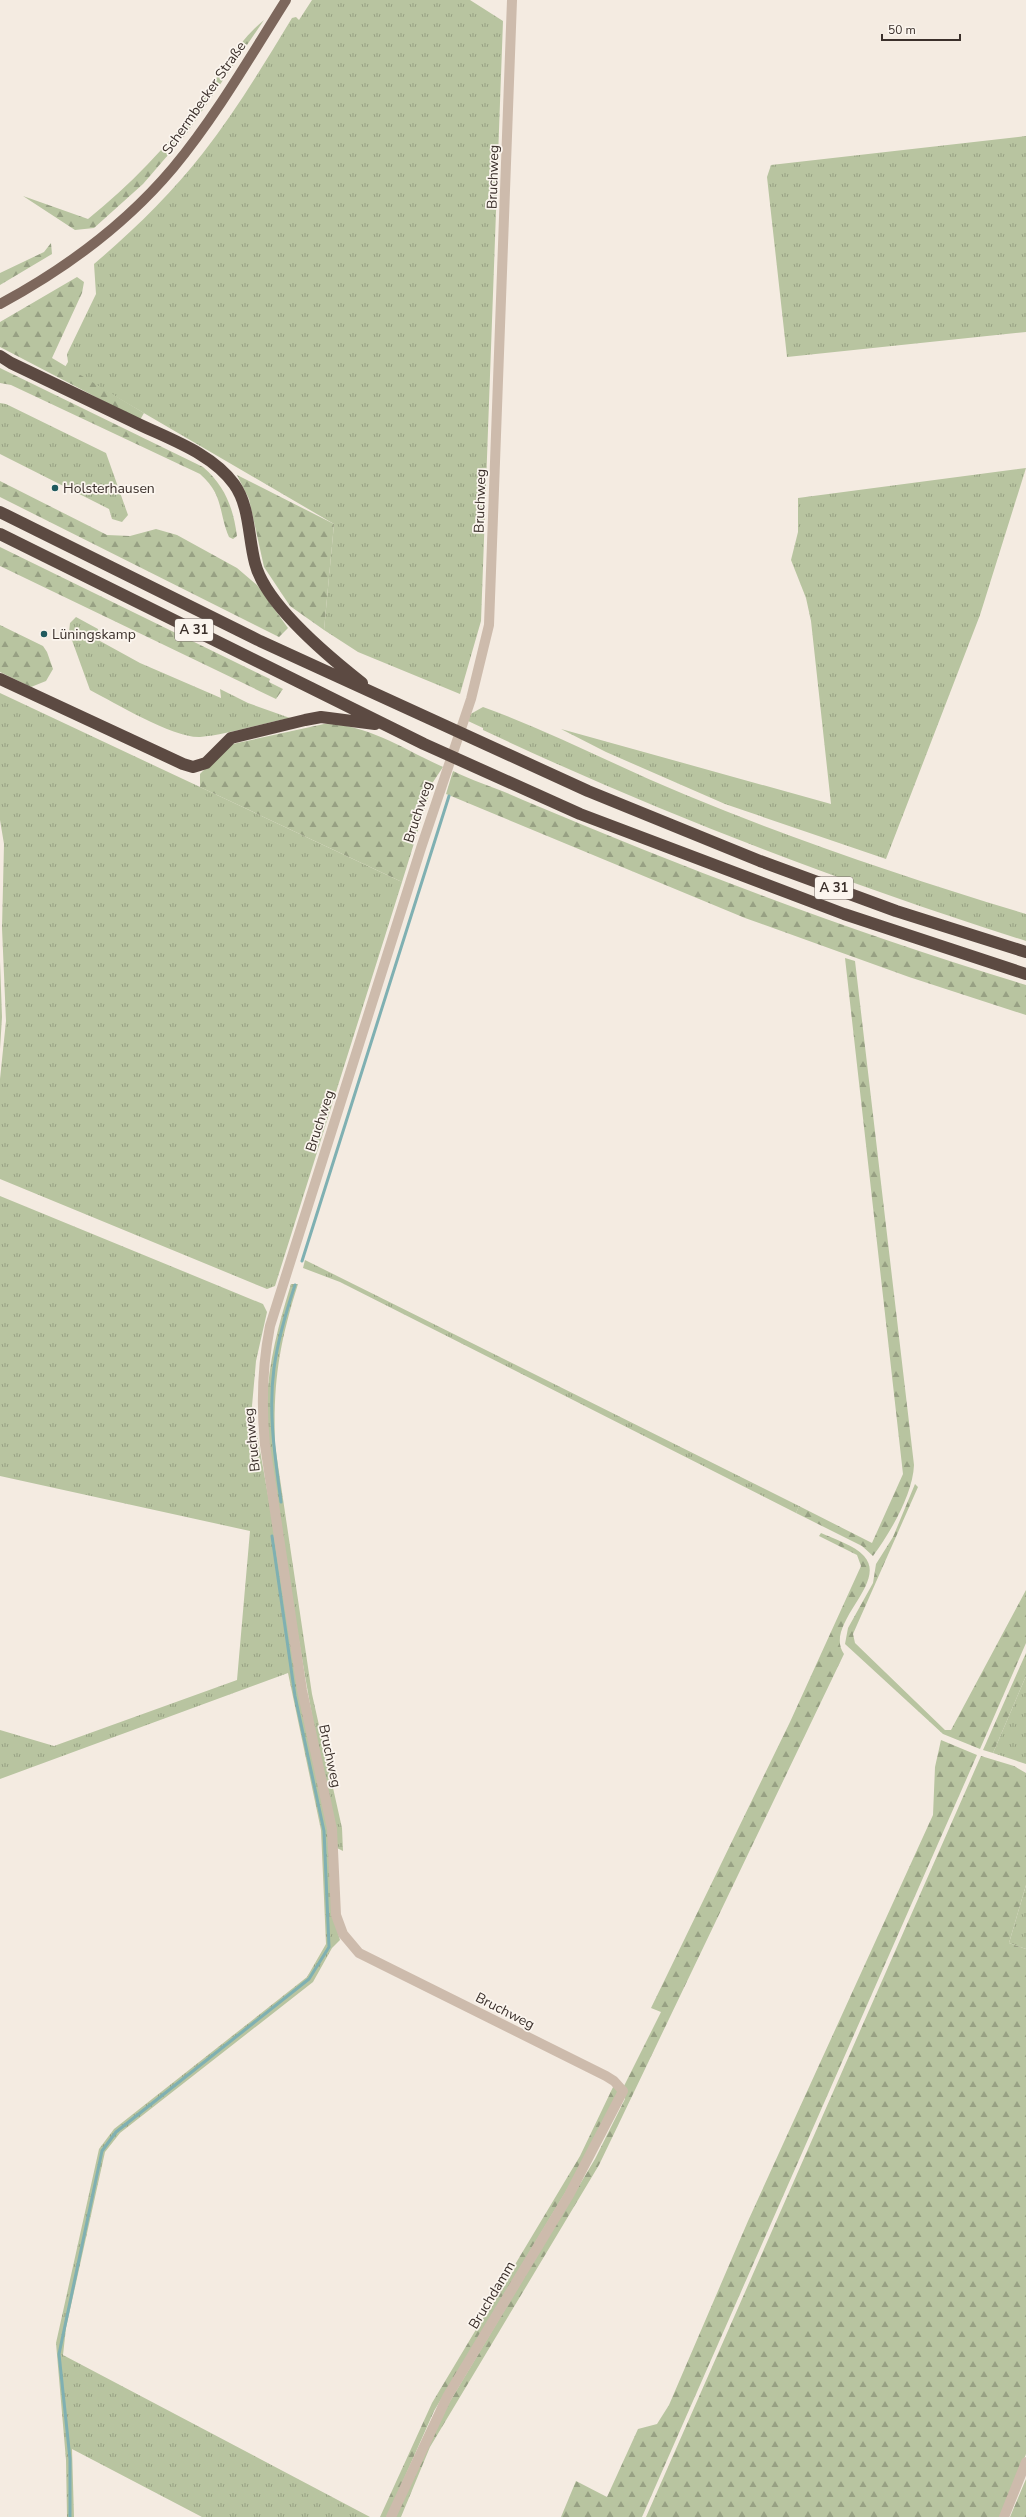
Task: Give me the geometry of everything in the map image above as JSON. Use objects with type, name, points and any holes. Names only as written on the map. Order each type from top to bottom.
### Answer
[{"type":"highway","points":[[0,356],[195,452],[224,472],[235,485],[243,501],[258,574],[271,593],[288,616],[328,657],[381,697]]},
{"type":"highway","name":"A 31","points":[[0,512],[260,641],[588,791],[760,861],[896,911],[1026,952]]},
{"type":"highway","name":"A 31","points":[[0,534],[388,726],[446,754],[580,814],[666,848],[844,914],[1026,974]]},
{"type":"highway","points":[[0,679],[183,764],[193,766],[206,763],[231,738],[321,716],[388,726]]},
{"type":"main road","name":"Schermbecker Straße","points":[[0,304],[42,280],[74,258],[119,223],[150,193],[172,168],[213,115],[286,0]]},
{"type":"street","name":"Bruchweg","points":[[512,0],[489,624],[471,699],[421,848],[270,1326],[263,1364],[262,1406],[265,1445],[302,1690],[332,1829],[336,1915],[343,1934],[359,1953],[606,2076],[614,2081],[623,2091]]},
{"type":"street","name":"Bruchdamm","points":[[391,2517],[447,2397],[569,2195],[623,2091]]},
{"type":"street","points":[[1004,2517],[1026,2462]]},
{"type":"green space","points":[[312,0],[470,0],[503,21],[481,621],[460,694],[358,652],[324,630],[334,524],[65,367],[68,362],[67,354],[96,294],[94,264],[152,211],[191,168],[238,104],[292,18],[296,17],[299,20]]},
{"type":"green space","points":[[264,20],[187,133],[143,184],[94,228],[75,230],[23,196],[88,219],[133,179],[161,150],[187,119],[237,49]]},
{"type":"green space","points":[[1026,136],[1026,332],[787,357],[767,177],[771,165]]},
{"type":"green space","points":[[51,243],[52,254],[0,285],[0,273],[44,252]]},
{"type":"green space","points":[[77,277],[84,282],[82,293],[52,358],[144,413],[140,420],[0,347],[0,322]]},
{"type":"green space","points":[[0,368],[203,467],[211,474],[227,498],[233,516],[237,536],[233,539],[229,537],[217,496],[208,482],[200,474],[11,385],[0,383]]},
{"type":"green space","points":[[0,403],[6,404],[106,453],[128,515],[122,522],[112,519],[109,509],[0,454]]},
{"type":"green space","points":[[1026,468],[980,615],[886,859],[725,804],[606,752],[561,729],[831,804],[811,621],[806,598],[791,560],[798,532],[798,498]]},
{"type":"green space","points":[[237,475],[334,524],[324,630],[290,606],[264,567],[249,499]]},
{"type":"green space","points":[[0,481],[107,535],[130,536],[156,529],[177,535],[237,568],[257,585],[288,628],[279,637],[0,497]]},
{"type":"green space","points":[[0,547],[270,679],[269,682],[283,689],[276,699],[0,566]]},
{"type":"green space","points":[[76,617],[98,629],[100,641],[140,663],[221,698],[220,689],[248,703],[290,718],[221,734],[200,737],[175,732],[144,719],[90,690],[69,632],[70,623]]},
{"type":"green space","points":[[0,625],[43,646],[47,652],[53,669],[46,681],[31,687],[0,672]]},
{"type":"green space","points":[[0,693],[402,882],[275,1286],[267,1289],[0,1179],[0,1079],[6,1021],[2,928],[4,844],[0,820]]},
{"type":"green space","points":[[483,707],[560,738],[635,773],[728,812],[812,844],[1026,914],[1026,941],[887,895],[819,870],[683,818],[616,790],[483,730],[483,728],[468,721],[467,716]]},
{"type":"green space","points":[[324,724],[340,725],[370,733],[443,767],[433,782],[402,882],[200,787],[200,774],[228,745]]},
{"type":"green space","points":[[453,771],[710,876],[898,944],[1026,985],[1026,1015],[909,977],[745,918],[446,794]]},
{"type":"green space","points":[[845,958],[855,961],[914,1465],[910,1488],[900,1513],[873,1556],[862,1546],[796,1513],[799,1506],[872,1543],[903,1474]]},
{"type":"green space","points":[[0,961],[2,1017],[0,1049]]},
{"type":"green space","points":[[0,1196],[263,1304],[267,1312],[256,1361],[252,1406],[328,1829],[334,1919],[340,1940],[332,1948],[313,1982],[120,2133],[105,2152],[66,2328],[63,2355],[370,2517],[202,2517],[72,2449],[74,2517],[67,2517],[66,2460],[56,2343],[99,2149],[114,2129],[307,1977],[326,1944],[321,1830],[288,1673],[0,1779],[0,1730],[54,1746],[237,1680],[250,1531],[0,1476]]},
{"type":"green space","points":[[305,1260],[799,1506],[796,1513],[340,1282],[303,1268]]},
{"type":"green space","points":[[291,1284],[298,1284],[286,1326],[276,1382],[275,1445],[312,1694],[342,1828],[343,1851],[337,1848],[316,1738],[268,1442],[267,1404],[269,1373],[278,1328]]},
{"type":"green space","points":[[915,1484],[918,1487],[853,1634],[855,1643],[945,1730],[951,1730],[1026,1590],[1026,1643],[980,1749],[943,1734],[845,1644],[848,1628],[873,1583],[876,1564],[893,1537]]},
{"type":"green space","points":[[821,1533],[860,1552],[864,1556],[869,1567],[868,1578],[863,1591],[842,1630],[840,1642],[844,1654],[599,2165],[430,2447],[401,2517],[394,2517],[440,2418],[595,2159],[625,2099],[624,2086],[661,2012],[651,2008],[790,1722],[861,1566],[857,1555],[819,1536]]},
{"type":"green space","points":[[1026,1653],[1026,1676],[993,1753],[983,1750]]},
{"type":"green space","points":[[1026,1676],[1026,1764],[993,1753]]},
{"type":"green space","points":[[941,1740],[977,1755],[642,2517],[561,2517],[576,2481],[607,2497],[638,2429],[657,2424],[669,2405],[748,2221],[933,1815],[935,1767]]},
{"type":"green space","points":[[981,1756],[1014,1766],[1026,1773],[1026,1885],[1009,1943],[1026,1949],[1026,2454],[1000,2517],[646,2517]]},
{"type":"green space","points":[[1026,1885],[1026,1949],[1009,1943]]},
{"type":"green space","points":[[614,2085],[618,2092],[587,2156],[434,2411],[387,2517],[380,2517],[432,2403],[580,2156]]},
{"type":"green space","points":[[1026,2479],[1026,2517],[1010,2517]]},
{"type":"waterway","points":[[302,1261],[449,796]]},
{"type":"waterway","points":[[281,1502],[273,1435],[272,1385],[280,1336],[295,1285]]},
{"type":"waterway","points":[[70,2517],[70,2459],[59,2354],[102,2151],[116,2132],[309,1979],[329,1947],[324,1831],[295,1696],[272,1536]]},
{"type":"place","name":"Holsterhausen","points":[[55,488]]},
{"type":"place","name":"Lüningskamp","points":[[44,634]]}]
